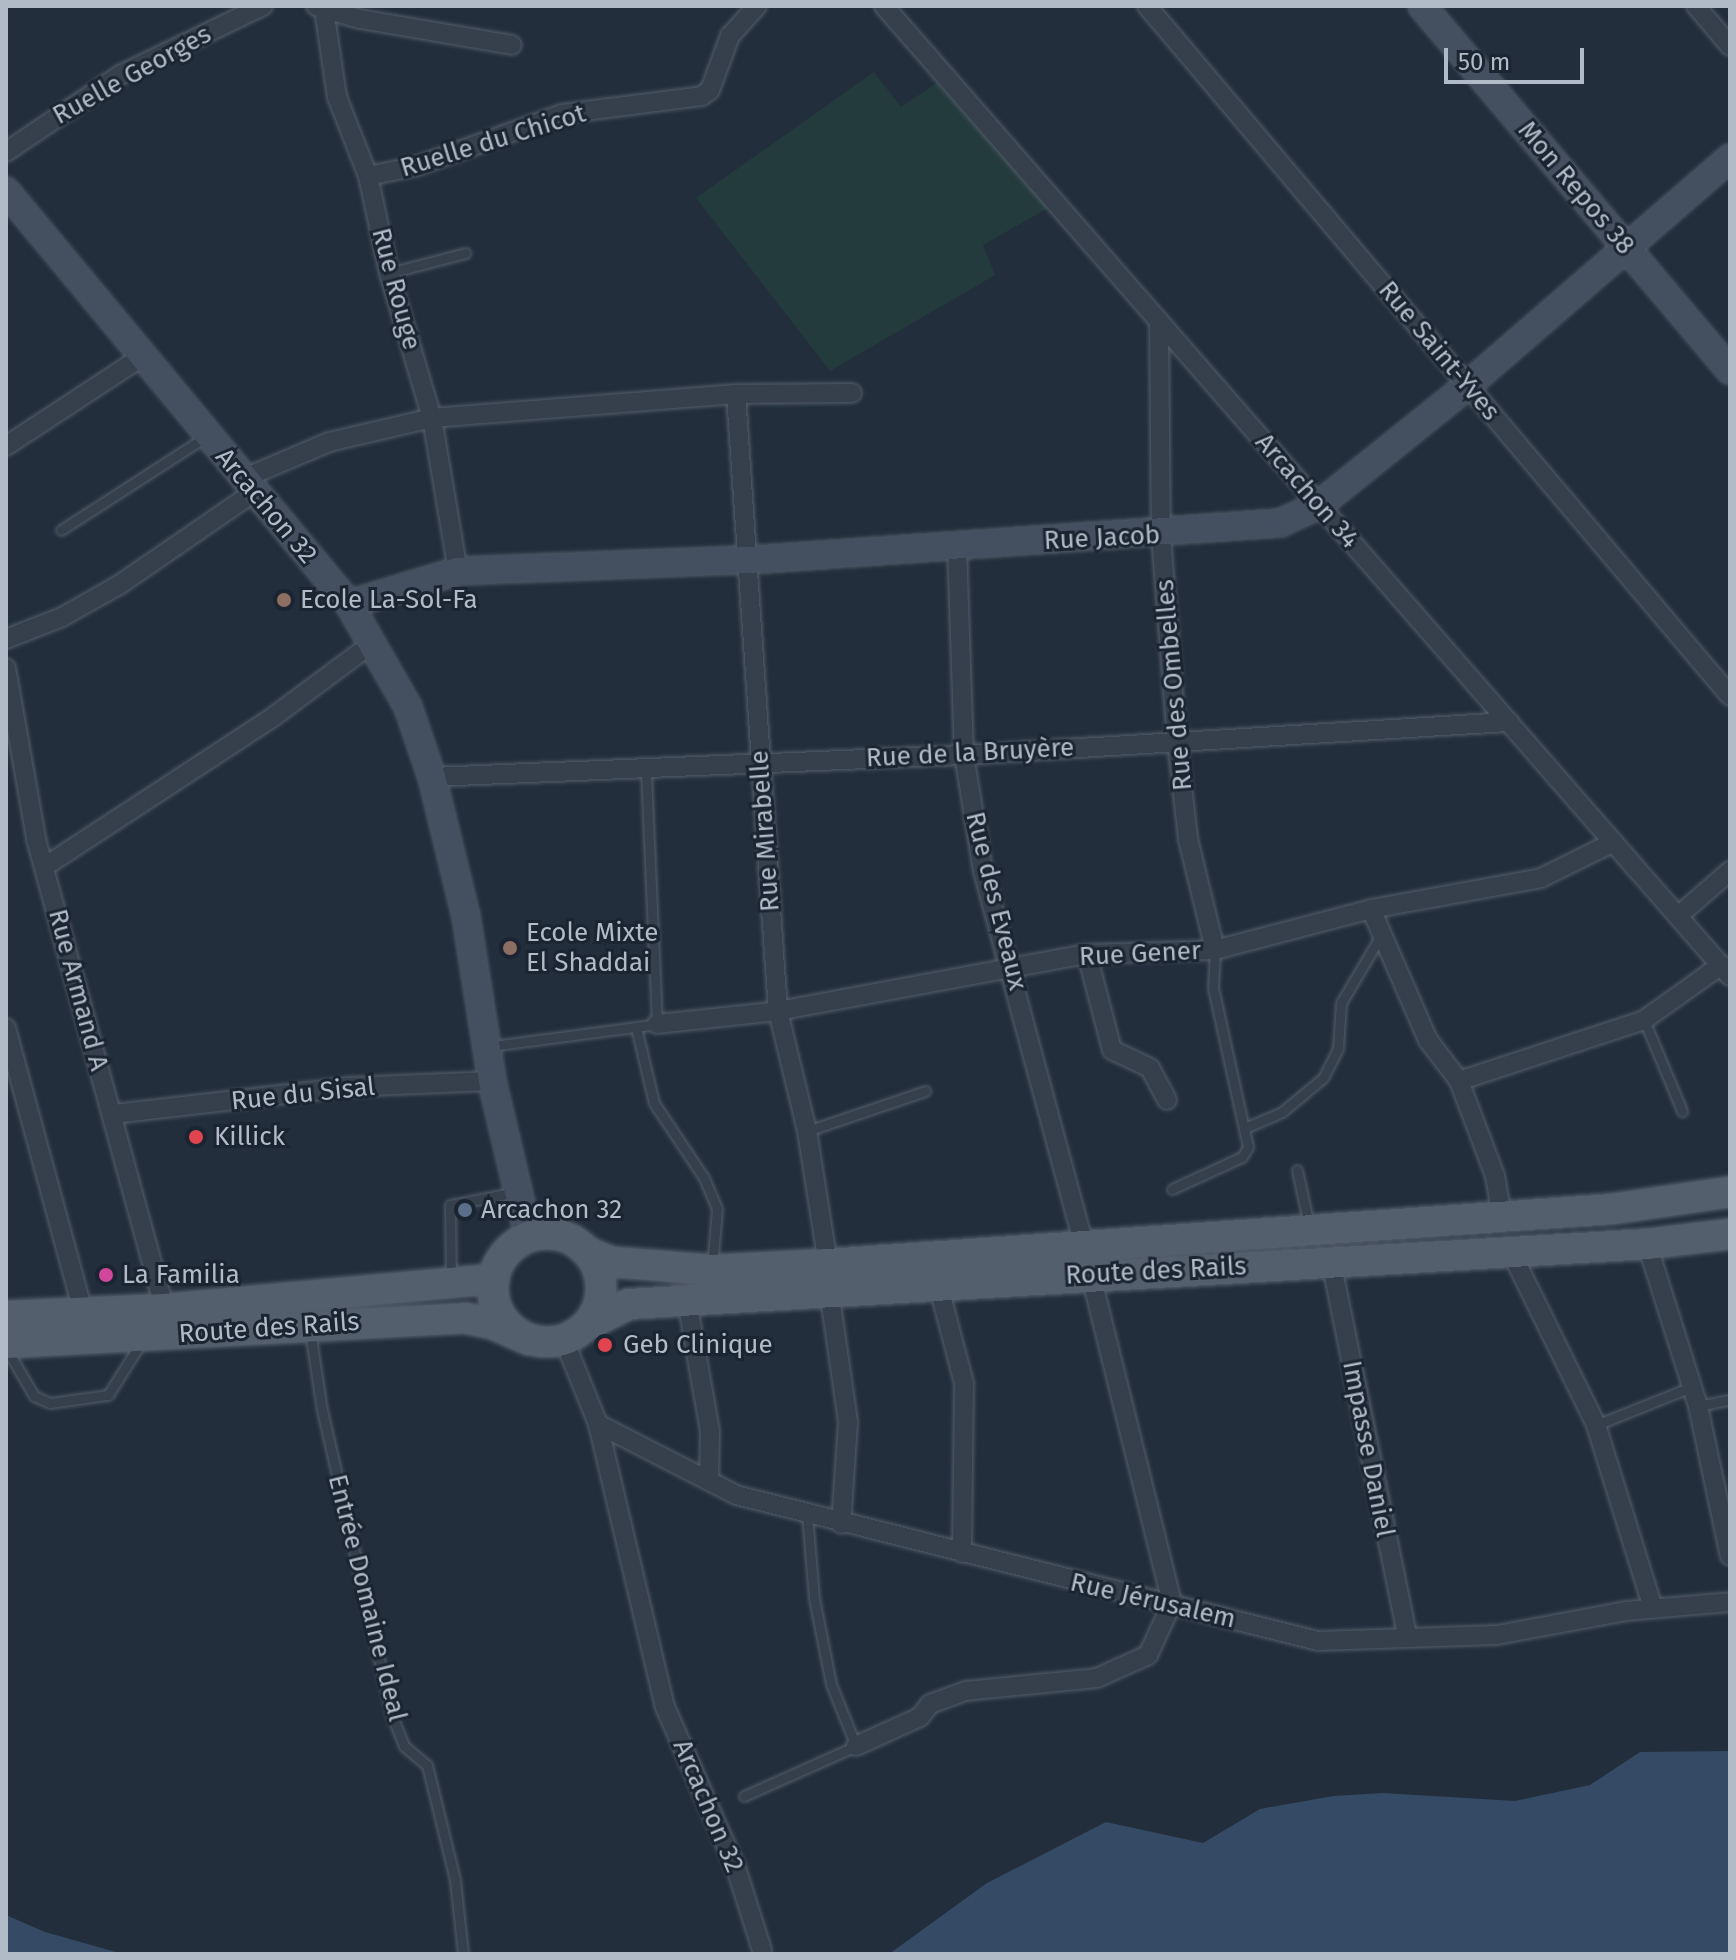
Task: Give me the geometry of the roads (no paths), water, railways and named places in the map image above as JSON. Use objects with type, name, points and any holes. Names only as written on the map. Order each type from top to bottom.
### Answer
[{"type":"main road","name":"Route des Rails","points":[[587,1252],[612,1262],[938,1284],[1310,1229],[1612,1209],[1730,1192]]},
{"type":"main road","name":"Route des Rails","points":[[575,1333],[629,1304],[687,1301],[829,1277],[1088,1262],[1331,1261],[1647,1244],[1730,1234]]},
{"type":"main road","points":[[561,1236],[587,1252],[599,1273],[601,1297],[575,1333],[529,1340],[504,1322],[496,1309],[493,1279],[506,1253],[529,1237],[561,1236]]},
{"type":"main road","name":"Route des Rails","points":[[6,1316],[165,1309],[493,1279]]},
{"type":"main road","name":"Route des Rails","points":[[6,1346],[309,1324],[465,1318],[529,1340]]},
{"type":"street","name":"Ruelle Georges","points":[[6,152],[120,75],[263,6]]},
{"type":"street","name":"Ruelle du Chicot","points":[[368,176],[417,166],[562,114],[702,96],[710,90],[730,36],[757,6]]},
{"type":"street","name":"Arcachon 34","points":[[884,6],[1726,970]]},
{"type":"street","name":"Rue Saint-Yves","points":[[1147,6],[1730,696]]},
{"type":"street","name":"Mon Repos 38","points":[[1422,6],[1730,370]]},
{"type":"street","points":[[1696,6],[1730,46]]},
{"type":"street","name":"Rue Rouge","points":[[320,8],[337,97],[368,176],[389,273],[432,418],[458,571]]},
{"type":"street","points":[[320,8],[512,45]]},
{"type":"street","name":"Rue Jacob","points":[[349,604],[458,571],[749,560],[1161,535],[1280,523],[1319,505],[1468,385],[1730,158]]},
{"type":"street","name":"Arcachon 32","points":[[6,191],[349,604],[374,642],[408,707],[432,777],[466,916],[492,1081],[529,1237]]},
{"type":"street","name":"Rue des Ombelles","points":[[1159,321],[1161,535],[1177,742],[1188,839],[1215,950]]},
{"type":"street","points":[[6,446],[143,356]]},
{"type":"street","points":[[6,639],[62,617],[119,585],[248,486],[329,442],[432,418],[736,394],[852,393]]},
{"type":"street","name":"Rue Mirabelle","points":[[736,394],[778,1011],[807,1131],[848,1422],[841,1524]]},
{"type":"street","name":"Rue des Eveaux","points":[[957,545],[964,755],[983,871],[1012,965],[1172,1603]]},
{"type":"street","points":[[44,867],[303,697],[374,642]]},
{"type":"street","name":"Rue Armand A","points":[[6,668],[44,867],[77,1000],[114,1114],[165,1309]]},
{"type":"street","name":"Rue de la Bruyère","points":[[432,777],[964,755],[1509,722]]},
{"type":"street","name":"Rue Gener","points":[[657,1024],[778,1011],[1012,965],[1087,954],[1215,950],[1371,909],[1541,878],[1614,842]]},
{"type":"street","points":[[1678,916],[1730,871]]},
{"type":"street","points":[[1371,909],[1380,937],[1428,1040],[1459,1081],[1495,1176],[1502,1216]]},
{"type":"street","points":[[1087,954],[1112,1050],[1150,1068],[1167,1100]]},
{"type":"street","points":[[1459,1081],[1644,1020],[1726,970]]},
{"type":"street","points":[[6,1028],[83,1312]]},
{"type":"street","name":"Rue du Sisal","points":[[114,1114],[348,1087],[492,1081]]},
{"type":"street","points":[[1647,1244],[1698,1406],[1730,1556]]},
{"type":"street","points":[[1510,1250],[1596,1425],[1653,1608]]},
{"type":"street","name":"Impasse Daniel","points":[[1331,1261],[1407,1636]]},
{"type":"street","points":[[938,1284],[964,1383],[962,1553]]},
{"type":"street","points":[[687,1301],[710,1431],[709,1481]]},
{"type":"street","name":"Arcachon 32","points":[[575,1333],[665,1707],[736,1868],[762,1950]]},
{"type":"street","name":"Rue Jérusalem","points":[[598,1424],[736,1495],[841,1524],[1318,1641],[1497,1635],[1653,1608],[1730,1602]]},
{"type":"street","points":[[856,1746],[920,1717],[930,1704],[965,1691],[998,1684],[1028,1687],[1097,1678],[1148,1655],[1172,1603]]},
{"type":"lane","points":[[389,273],[465,253]]},
{"type":"lane","points":[[61,530],[207,436]]},
{"type":"lane","points":[[646,767],[657,1024]]},
{"type":"lane","points":[[1247,1127],[1282,1112],[1323,1078],[1338,1048],[1341,1003],[1380,937]]},
{"type":"lane","points":[[1172,1189],[1242,1157],[1248,1147],[1247,1127],[1213,988],[1215,950]]},
{"type":"lane","points":[[1644,1020],[1682,1111]]},
{"type":"lane","name":"Rue Gener","points":[[488,1046],[657,1024]]},
{"type":"lane","points":[[636,1027],[654,1103],[704,1178],[717,1209],[712,1270]]},
{"type":"lane","points":[[807,1131],[925,1091]]},
{"type":"lane","points":[[1297,1170],[1310,1229]]},
{"type":"lane","points":[[451,1283],[450,1205],[517,1192]]},
{"type":"lane","name":"Entrée Domaine Ideal","points":[[309,1324],[322,1410],[392,1716],[404,1746],[427,1765],[455,1880],[463,1954]]},
{"type":"lane","points":[[6,1346],[34,1396],[50,1403],[108,1395],[143,1338]]},
{"type":"lane","points":[[1596,1425],[1691,1387]]},
{"type":"lane","points":[[1698,1406],[1730,1400]]},
{"type":"lane","points":[[744,1796],[856,1746],[831,1684],[814,1598],[807,1515]]},
{"type":"water","points":[[1730,1751],[1730,1954],[889,1954],[987,1883],[1106,1822],[1203,1843],[1260,1809],[1333,1796],[1383,1793],[1515,1801],[1590,1785],[1640,1752]]},
{"type":"water","points":[[6,1915],[45,1932],[123,1954],[6,1954]]},
{"type":"place","name":"Ecole La-Sol-Fa","points":[[284,600]]},
{"type":"place","name":"Ecole Mixte El Shaddai","points":[[510,948]]},
{"type":"place","name":"Killick","points":[[196,1137]]},
{"type":"place","name":"Arcachon 32","points":[[465,1210]]},
{"type":"place","name":"La Familia","points":[[106,1275]]},
{"type":"place","name":"Geb Clinique","points":[[605,1345]]}]
